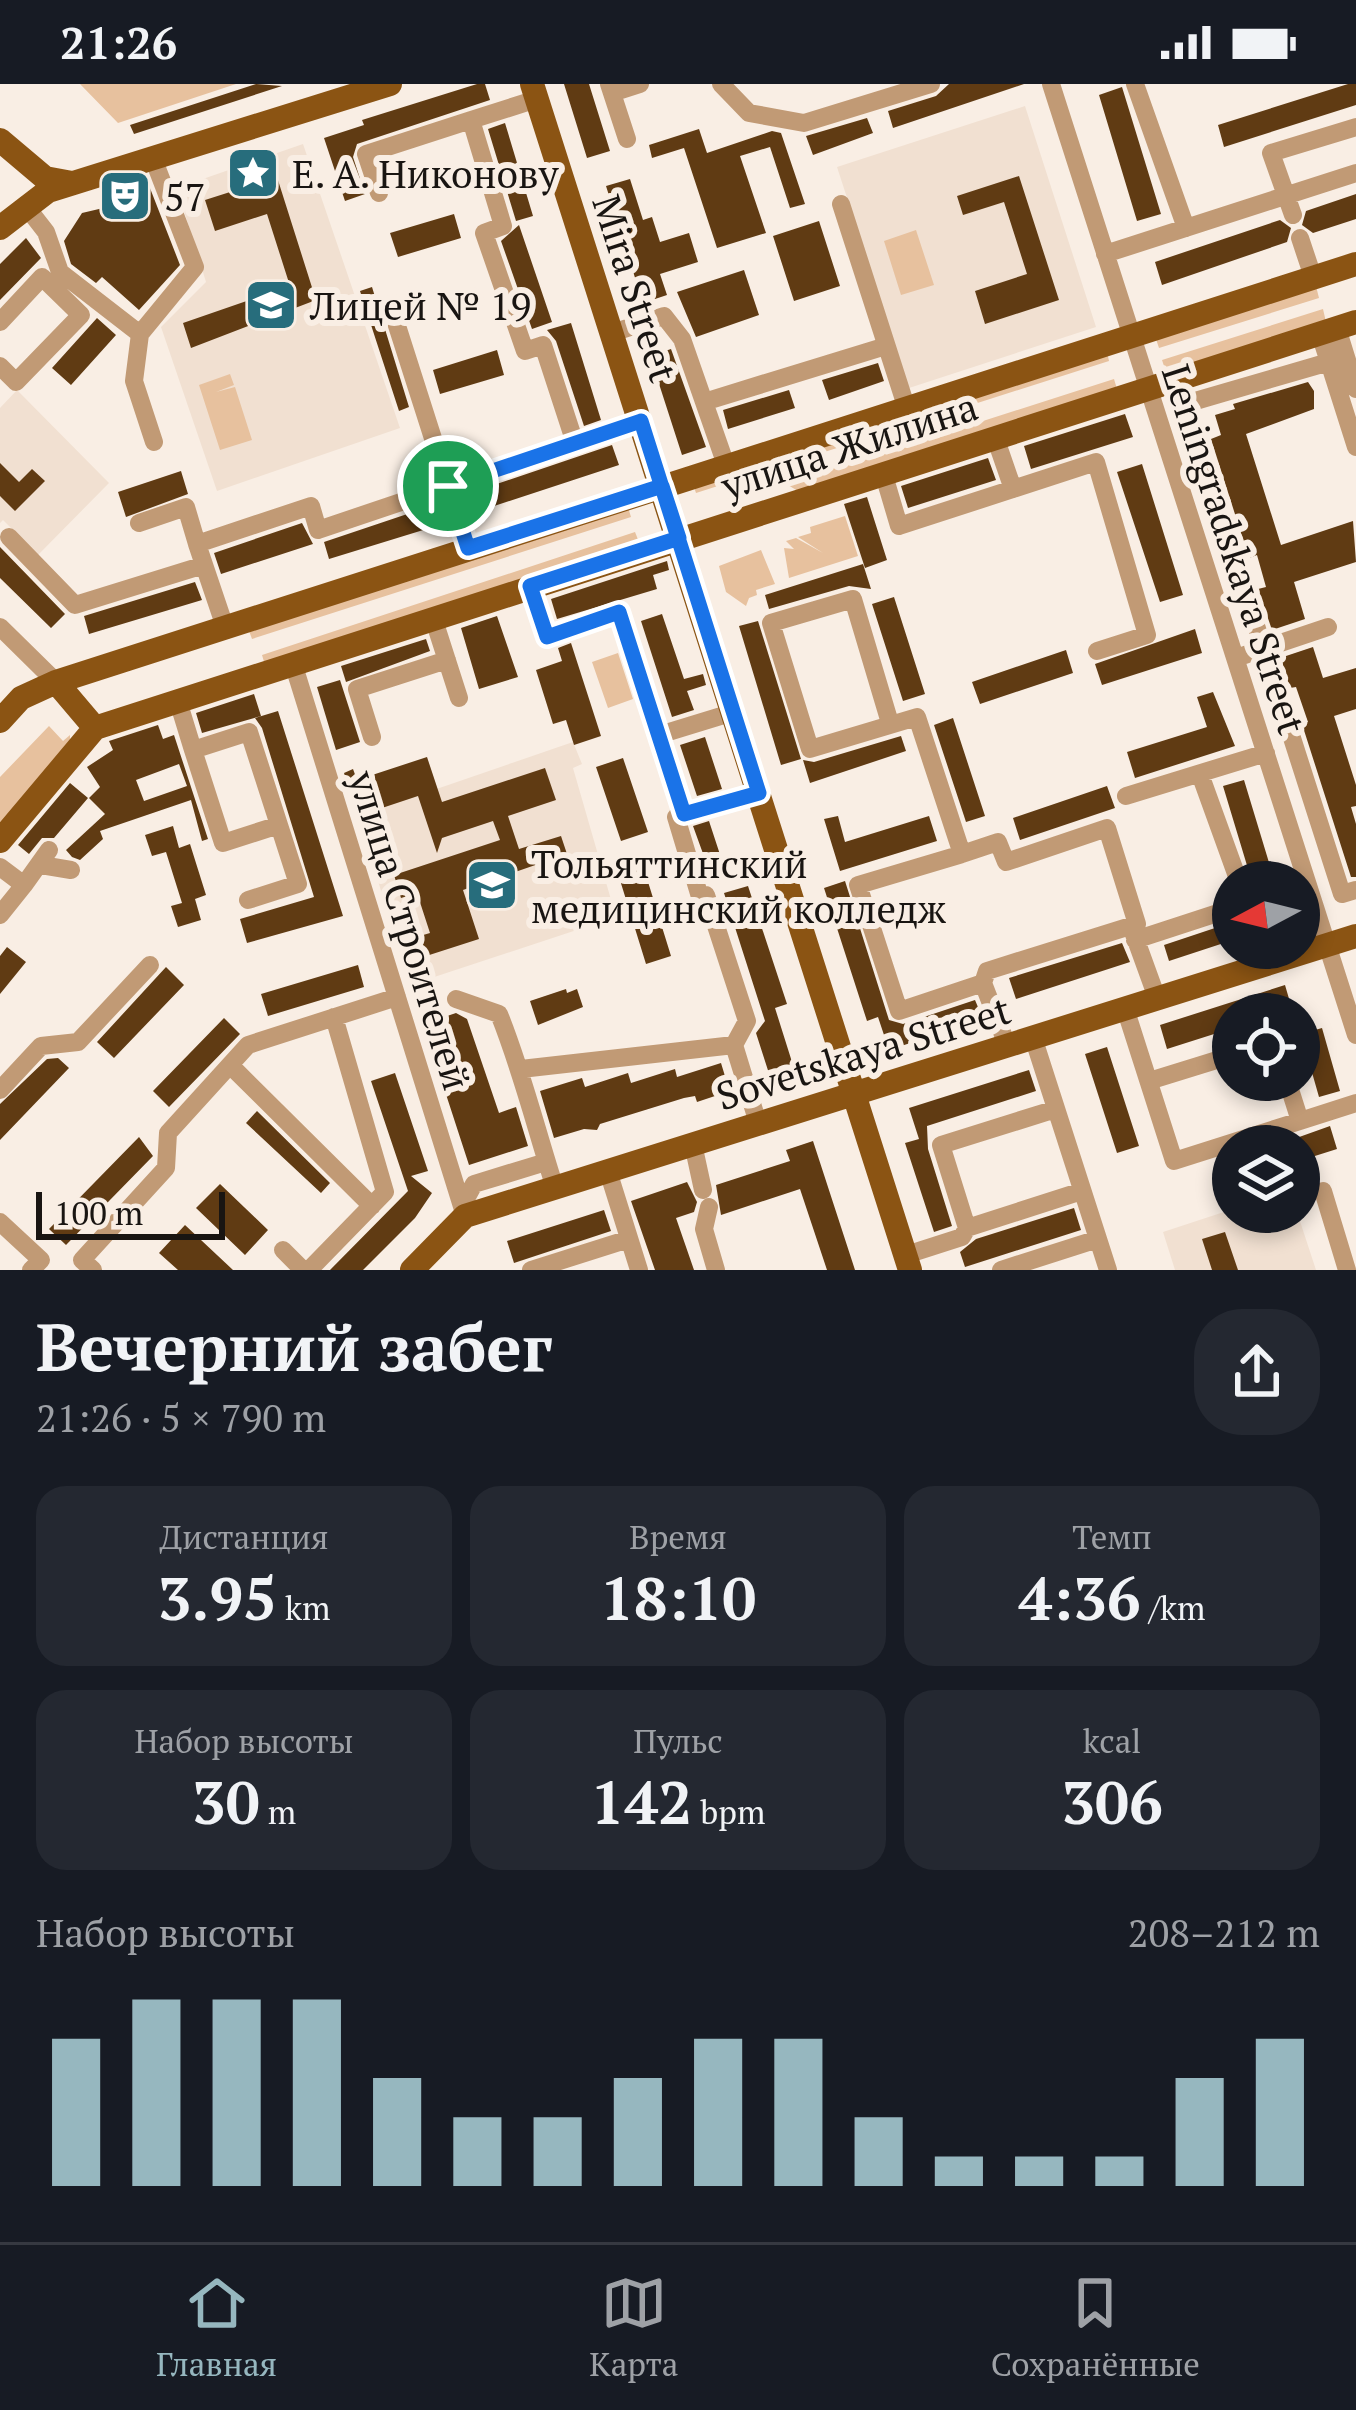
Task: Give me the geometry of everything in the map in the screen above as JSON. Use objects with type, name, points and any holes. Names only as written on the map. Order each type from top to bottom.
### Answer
[{"type":"main road","points":[[0,228],[26,206],[75,183],[390,84]]},
{"type":"main road","name":"Mira Street","points":[[534,92],[908,1262]]},
{"type":"main road","points":[[0,140],[45,178],[75,183]]},
{"type":"main road","name":"улица Жилина","points":[[0,721],[21,698],[56,682],[1356,264]]},
{"type":"main road","name":"улица Жилина","points":[[95,728],[1338,328]]},
{"type":"main road","points":[[0,841],[95,728],[56,682]]},
{"type":"main road","name":"Sovetskaya Street","points":[[412,1270],[464,1211],[608,1172],[1356,936]]},
{"type":"street","points":[[628,139],[611,88],[640,84]]},
{"type":"street","points":[[721,84],[749,113],[804,123],[931,84]]},
{"type":"street","name":"Leningradskaya Street","points":[[1051,84],[1356,1035]]},
{"type":"street","points":[[1135,84],[1186,228]]},
{"type":"street","points":[[379,193],[366,154],[471,120],[534,92]]},
{"type":"street","points":[[471,120],[503,226],[484,232],[525,351],[543,345],[574,443]]},
{"type":"street","points":[[1293,215],[1271,153],[1356,127]]},
{"type":"street","points":[[153,158],[195,267],[140,334],[134,381],[154,442]]},
{"type":"street","points":[[1106,254],[1356,172]]},
{"type":"street","points":[[842,204],[906,406]]},
{"type":"street","points":[[26,206],[46,232],[60,272],[140,334]]},
{"type":"street","points":[[1300,238],[1313,278]]},
{"type":"street","points":[[0,322],[41,278],[81,315],[16,382],[0,366]]},
{"type":"street","points":[[392,310],[468,548]]},
{"type":"street","points":[[612,333],[664,316],[682,339],[726,465]]},
{"type":"street","points":[[1338,328],[1328,362],[1356,447]]},
{"type":"street","points":[[1338,328],[1356,388]]},
{"type":"street","points":[[704,402],[886,346]]},
{"type":"street","points":[[1328,362],[1185,404],[1342,894],[1356,890]]},
{"type":"street","points":[[197,544],[311,506],[318,530],[641,421]]},
{"type":"street","points":[[995,436],[1013,489]]},
{"type":"street","points":[[883,472],[899,526],[1096,462],[1147,635],[1097,651]]},
{"type":"street","points":[[139,523],[186,507],[226,630]]},
{"type":"street","points":[[1199,544],[1227,536]]},
{"type":"street","points":[[9,537],[74,605],[204,565]]},
{"type":"street","points":[[530,586],[547,637],[619,612],[684,814]]},
{"type":"street","points":[[890,723],[853,599],[771,623],[810,749],[916,717],[962,854]]},
{"type":"street","points":[[433,617],[459,698]]},
{"type":"street","points":[[0,627],[56,682]]},
{"type":"street","points":[[1236,658],[1328,627]]},
{"type":"street","points":[[372,737],[357,689],[447,660]]},
{"type":"street","name":"улица Строителей","points":[[293,663],[464,1211]]},
{"type":"street","points":[[178,700],[194,750],[206,816],[223,843],[279,824]]},
{"type":"street","points":[[659,735],[734,712]]},
{"type":"street","points":[[1258,729],[1287,719]]},
{"type":"street","points":[[194,750],[249,732],[298,884],[248,900]]},
{"type":"street","points":[[1126,796],[1266,753]]},
{"type":"street","points":[[1200,774],[1231,861]]},
{"type":"street","points":[[758,1123],[734,1045],[747,1021],[706,895],[700,897],[676,817],[759,793]]},
{"type":"street","points":[[983,983],[898,1011],[858,885],[998,842],[1006,862],[1107,828],[1137,924],[1133,933],[1157,998]]},
{"type":"street","points":[[0,915],[45,857],[71,870]]},
{"type":"street","points":[[0,867],[24,885]]},
{"type":"street","points":[[1006,1045],[983,983],[987,971],[1212,913]]},
{"type":"street","points":[[0,1090],[41,1046],[78,1042],[150,965]]},
{"type":"street","points":[[92,1270],[82,1260],[166,1168],[168,1133],[248,1045],[397,997]]},
{"type":"street","points":[[456,999],[499,1009],[555,1188]]},
{"type":"street","points":[[1125,1008],[1174,1161],[1356,1103]]},
{"type":"street","points":[[283,1250],[306,1270],[385,1192],[334,1017]]},
{"type":"street","points":[[1033,1036],[1108,1270]]},
{"type":"street","points":[[521,1069],[734,1045]]},
{"type":"street","points":[[1149,1081],[1212,1062]]},
{"type":"street","points":[[230,1065],[372,1206]]},
{"type":"street","points":[[1294,1101],[1300,1121]]},
{"type":"street","points":[[968,1228],[941,1145],[1056,1109]]},
{"type":"street","points":[[694,1144],[706,1198],[704,1229],[716,1270]]},
{"type":"street","points":[[464,1211],[474,1184],[546,1162]]},
{"type":"street","points":[[608,1172],[639,1270]]},
{"type":"street","points":[[908,1262],[962,1237],[968,1228],[1082,1191]]},
{"type":"street","points":[[1323,1191],[1348,1270]]},
{"type":"street","points":[[0,1222],[41,1260],[31,1270]]},
{"type":"street","points":[[531,1270],[629,1239]]},
{"type":"street","points":[[1001,1270],[1098,1239]]},
{"type":"shaded area","points":[[80,84],[236,84],[118,123]]},
{"type":"shaded area","points":[[1025,106],[1096,327],[909,388],[837,167]]},
{"type":"shaded area","name":"Лицей № 19","points":[[303,144],[400,428],[217,491],[161,327],[206,282],[177,188]]},
{"type":"shaded area","points":[[916,230],[934,285],[901,295],[884,241]]},
{"type":"shaded area","points":[[1316,286],[1319,298],[1159,348],[1155,336]]},
{"type":"shaded area","points":[[1323,309],[1326,322],[1166,372],[1162,360]]},
{"type":"shaded area","points":[[1107,352],[1109,361],[696,493],[693,484]]},
{"type":"shaded area","points":[[230,374],[234,385],[216,392],[235,387],[252,440],[220,450],[199,385]]},
{"type":"shaded area","points":[[1114,379],[1117,389],[798,491],[781,481],[844,460],[846,465]]},
{"type":"shaded area","points":[[17,390],[109,483],[38,555],[3,520],[0,523],[0,408]]},
{"type":"shaded area","points":[[627,504],[631,517],[252,639],[248,628]]},
{"type":"shaded area","points":[[845,516],[858,556],[789,578],[784,548],[794,549],[786,541],[796,538],[823,553],[798,537],[811,533],[810,527]]},
{"type":"shaded area","points":[[635,532],[639,542],[265,665],[262,655]]},
{"type":"shaded area","points":[[761,550],[775,584],[756,590],[746,606],[726,592],[719,566]]},
{"type":"shaded area","points":[[618,653],[633,699],[608,708],[592,662]]},
{"type":"shaded area","points":[[49,726],[63,741],[70,735],[70,743],[0,827],[0,777]]},
{"type":"shaded area","name":"Тольяттинский медицинский колледж","points":[[573,742],[582,764],[573,768],[616,917],[410,985],[358,816]]},
{"type":"shaded area","points":[[1212,1216],[1212,1233],[1304,1233],[1316,1270],[1175,1270],[1163,1232]]},
{"type":"building","points":[[256,84],[282,86],[134,134],[130,125]]},
{"type":"building","points":[[485,84],[490,100],[357,144],[353,157],[365,194],[345,201],[324,138],[364,125],[362,120]]},
{"type":"building","points":[[564,84],[589,84],[610,151],[587,158]]},
{"type":"building","points":[[949,84],[1024,84],[893,128],[888,111],[936,96]]},
{"type":"building","points":[[1356,84],[1356,105],[1224,147],[1218,125]]},
{"type":"building","points":[[1122,87],[1161,214],[1137,221],[1099,95]]},
{"type":"building","points":[[867,118],[873,133],[813,155],[806,136]]},
{"type":"building","points":[[505,123],[533,216],[516,221],[488,129]]},
{"type":"building","points":[[699,129],[707,153],[772,131],[781,133],[805,204],[790,208],[770,147],[740,156],[766,233],[717,248],[684,148],[652,158],[649,145]]},
{"type":"building","points":[[1019,176],[1059,300],[985,324],[975,291],[1027,274],[1004,202],[963,215],[957,196]]},
{"type":"building","points":[[277,177],[316,300],[191,348],[183,323],[290,286],[267,214],[215,231],[205,200]]},
{"type":"building","points":[[630,179],[643,220],[652,217],[660,242],[689,233],[698,262],[660,274],[667,295],[643,303],[606,186]]},
{"type":"building","points":[[148,183],[180,265],[139,310],[102,277],[96,283],[71,264],[64,241],[82,213],[116,205],[132,189],[140,196]]},
{"type":"building","points":[[1356,194],[1356,219],[1313,233],[1302,225],[1306,211]]},
{"type":"building","points":[[454,214],[461,238],[398,257],[390,233]]},
{"type":"building","points":[[1280,220],[1291,228],[1287,242],[1162,285],[1155,262]]},
{"type":"building","points":[[819,221],[840,286],[794,301],[773,236]]},
{"type":"building","points":[[519,225],[552,322],[532,329],[501,241]]},
{"type":"building","points":[[26,238],[41,258],[0,300],[0,264]]},
{"type":"building","points":[[744,270],[759,315],[696,337],[677,292]]},
{"type":"building","points":[[372,287],[409,407],[399,411],[360,291]]},
{"type":"building","points":[[97,318],[116,335],[71,385],[52,368]]},
{"type":"building","points":[[571,323],[601,420],[584,426],[556,341],[547,330]]},
{"type":"building","points":[[671,349],[706,447],[682,455],[650,356]]},
{"type":"building","points":[[497,350],[504,375],[440,394],[433,370]]},
{"type":"building","points":[[878,363],[884,381],[829,400],[822,380]]},
{"type":"building","points":[[1308,382],[1314,391],[1314,409],[1246,434],[1281,545],[1353,521],[1356,562],[1294,582],[1305,619],[1272,630],[1258,589],[1266,587],[1257,555],[1249,558],[1211,439],[1221,435],[1215,415],[1235,409],[1233,404]]},
{"type":"building","points":[[789,390],[795,408],[728,429],[723,410]]},
{"type":"building","points":[[1125,414],[1133,437],[1031,469],[1024,446]]},
{"type":"building","points":[[612,445],[619,465],[485,509],[479,490]]},
{"type":"building","points":[[988,458],[996,480],[908,508],[901,486]]},
{"type":"building","points":[[0,463],[19,482],[32,469],[45,481],[15,511],[0,496]]},
{"type":"building","points":[[1142,464],[1183,595],[1160,602],[1117,472]]},
{"type":"building","points":[[181,471],[188,494],[126,517],[118,492]]},
{"type":"building","points":[[867,497],[887,560],[865,568],[844,504]]},
{"type":"building","points":[[440,503],[446,523],[329,559],[324,542]]},
{"type":"building","points":[[302,523],[313,544],[221,574],[214,553]]},
{"type":"building","points":[[0,547],[65,614],[51,628],[0,578]]},
{"type":"building","points":[[667,561],[669,570],[653,575],[657,589],[557,619],[551,599]]},
{"type":"building","points":[[863,564],[871,589],[849,586],[769,609],[765,595]]},
{"type":"building","points":[[195,582],[202,600],[89,634],[84,616]]},
{"type":"building","points":[[894,597],[925,694],[903,701],[872,604]]},
{"type":"building","points":[[662,614],[684,679],[703,674],[706,685],[687,691],[694,710],[672,717],[641,621]]},
{"type":"building","points":[[497,616],[518,677],[479,689],[461,628]]},
{"type":"building","points":[[758,621],[801,759],[781,765],[739,626]]},
{"type":"building","points":[[1195,629],[1202,653],[1102,685],[1095,664]]},
{"type":"building","points":[[426,639],[430,651],[346,682],[341,666]]},
{"type":"building","points":[[571,643],[601,736],[574,745],[566,720],[553,724],[536,670],[562,661],[558,648]]},
{"type":"building","points":[[1313,647],[1323,678],[1356,668],[1356,709],[1334,716],[1356,785],[1356,806],[1351,807],[1356,824],[1356,877],[1351,877],[1302,724],[1308,722],[1296,687],[1290,688],[1280,658]]},
{"type":"building","points":[[1066,650],[1073,673],[980,704],[972,682]]},
{"type":"building","points":[[340,680],[360,742],[336,750],[317,687]]},
{"type":"building","points":[[1213,692],[1235,746],[1135,778],[1127,752],[1207,727],[1197,697]]},
{"type":"building","points":[[254,694],[261,716],[202,733],[196,713]]},
{"type":"building","points":[[278,711],[343,916],[247,943],[240,919],[314,897],[255,718]]},
{"type":"building","points":[[953,718],[985,816],[966,822],[934,725]]},
{"type":"building","points":[[158,725],[163,739],[174,735],[208,839],[202,841],[191,800],[100,831],[103,839],[80,860],[72,857],[66,850],[105,814],[89,798],[100,787],[87,767],[113,750],[109,741]],"holes":[[[179,764],[187,786],[144,801],[136,780]]]},
{"type":"building","points":[[901,736],[906,751],[810,783],[803,760],[814,762]]},
{"type":"building","points":[[705,737],[722,789],[697,796],[680,745]]},
{"type":"building","points":[[427,757],[442,802],[545,768],[556,800],[508,816],[519,849],[561,836],[567,854],[463,890],[479,939],[420,958],[413,938],[430,933],[417,893],[401,898],[394,875],[500,840],[493,821],[442,838],[437,853],[418,796],[358,816],[344,773],[353,769],[357,780]]},
{"type":"building","points":[[623,758],[648,832],[621,841],[596,767]]},
{"type":"building","points":[[1244,780],[1269,861],[1246,861],[1223,786]]},
{"type":"building","points":[[70,783],[88,798],[54,838],[42,838],[29,854],[18,845]]},
{"type":"building","points":[[1107,786],[1115,808],[1020,840],[1013,818]]},
{"type":"building","points":[[838,816],[845,842],[929,816],[937,841],[840,871],[824,819]]},
{"type":"building","points":[[709,821],[728,879],[714,884],[693,826]]},
{"type":"building","points":[[173,826],[179,848],[190,844],[206,895],[195,899],[201,920],[178,927],[171,906],[182,903],[166,852],[152,856],[145,835]]},
{"type":"building","points":[[640,856],[671,956],[646,964],[615,864]]},
{"type":"building","points":[[845,881],[889,1020],[903,1024],[975,1000],[983,1019],[889,1050],[878,1017],[867,1021],[824,888]]},
{"type":"building","points":[[748,886],[787,1004],[775,1008],[798,1081],[774,1089],[756,1033],[765,1021],[724,893]]},
{"type":"building","points":[[1212,929],[1212,947],[1169,961],[1164,945]]},
{"type":"building","points":[[1122,943],[1130,962],[1016,999],[1009,978]]},
{"type":"building","points":[[7,947],[26,962],[0,994],[0,956]]},
{"type":"building","points":[[358,965],[364,987],[268,1016],[261,994]]},
{"type":"building","points":[[166,967],[184,985],[114,1058],[97,1042]]},
{"type":"building","points":[[1285,985],[1287,993],[1260,993]]},
{"type":"building","points":[[566,989],[567,993],[577,989],[583,1007],[538,1025],[530,1001]]},
{"type":"building","points":[[1212,1008],[1212,1035],[1167,1049],[1160,1025]]},
{"type":"building","points":[[456,1013],[467,1019],[499,1113],[516,1107],[528,1146],[469,1165],[441,1079],[454,1075],[438,1019]]},
{"type":"building","points":[[224,1018],[240,1034],[169,1107],[153,1091]]},
{"type":"building","points":[[1320,1029],[1340,1091],[1320,1097]]},
{"type":"building","points":[[1107,1047],[1139,1146],[1117,1153],[1085,1054]]},
{"type":"building","points":[[58,1058],[69,1068],[0,1140],[0,1104],[47,1059]]},
{"type":"building","points":[[721,1063],[728,1086],[720,1088],[721,1094],[697,1102],[695,1096],[684,1098],[600,1124],[597,1130],[554,1138],[540,1091],[582,1078],[585,1087],[628,1073],[631,1083],[675,1069],[677,1077]]},
{"type":"building","points":[[1029,1070],[1036,1091],[927,1126],[928,1149],[952,1226],[934,1232],[905,1143],[919,1139],[909,1108]]},
{"type":"building","points":[[395,1073],[428,1171],[411,1176],[432,1193],[415,1218],[363,1270],[330,1270],[408,1191],[371,1081]]},
{"type":"building","points":[[257,1111],[330,1183],[321,1193],[246,1123]]},
{"type":"building","points":[[1330,1126],[1337,1149],[1320,1154],[1320,1130]]},
{"type":"building","points":[[139,1137],[153,1156],[66,1245],[49,1229]]},
{"type":"building","points":[[813,1141],[855,1270],[827,1270],[800,1189],[721,1215],[716,1185],[790,1161],[786,1150]]},
{"type":"building","points":[[687,1182],[697,1202],[694,1212],[676,1218],[694,1270],[655,1270],[631,1201]]},
{"type":"building","points":[[220,1184],[268,1230],[245,1255],[196,1208]]},
{"type":"building","points":[[1074,1208],[1081,1230],[965,1267],[960,1252],[976,1239]]},
{"type":"building","points":[[604,1210],[611,1231],[514,1263],[507,1241]]},
{"type":"building","points":[[185,1225],[233,1270],[178,1270],[159,1253]]},
{"type":"building","points":[[1225,1233],[1238,1270],[1212,1270],[1202,1239]]},
{"type":"place","name":"Е. А. Никонову","points":[[253,173]]},
{"type":"place","name":"57","points":[[125,196]]},
{"type":"place","name":"Лицей № 19","points":[[271,305]]},
{"type":"place","name":"Тольяттинский медицинский колледж","points":[[492,885]]},
{"type":"route","points":[[448,486],[468,548],[662,486],[679,538],[530,586],[547,637],[619,612],[684,814],[759,793],[679,538],[641,421],[448,486]]}]
